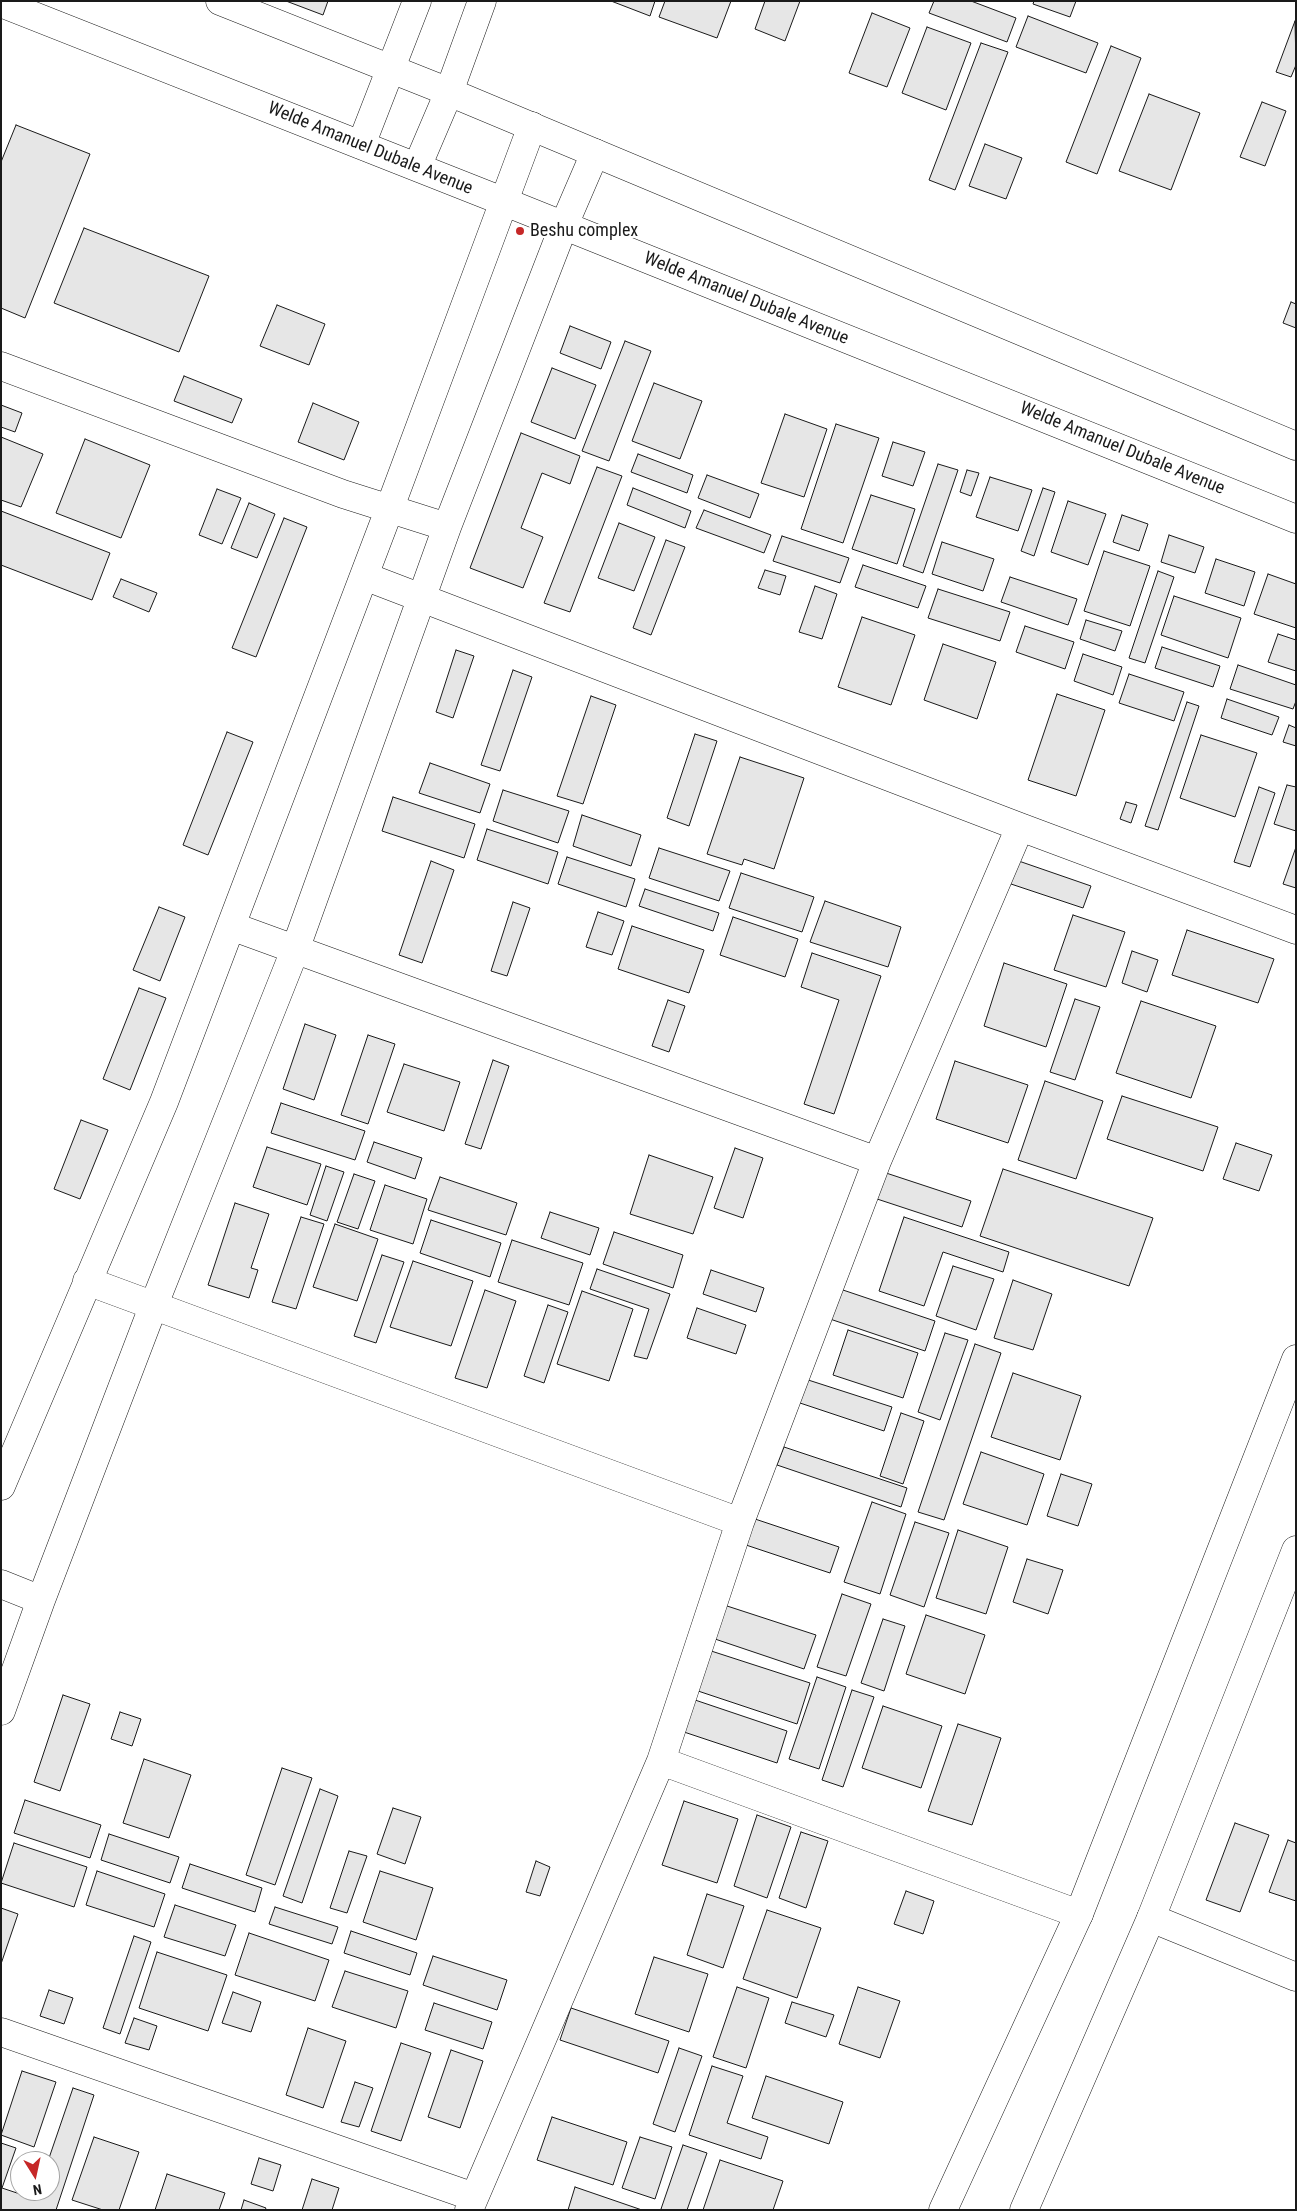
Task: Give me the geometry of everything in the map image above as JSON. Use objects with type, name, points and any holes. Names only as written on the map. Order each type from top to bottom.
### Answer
[{"type":"street","points":[[220,1],[532,126],[1296,446]]},
{"type":"street","points":[[361,145],[418,1]]},
{"type":"street","points":[[417,168],[449,92],[482,1]]},
{"type":"street","name":"Welde Amanuel Dubale Avenue","points":[[1,3],[505,202],[1296,519]]},
{"type":"street","points":[[1,1486],[164,1102],[390,510],[532,126]]},
{"type":"street","points":[[1,1710],[153,1307],[295,950],[446,527],[564,226],[595,153]]},
{"type":"street","points":[[1,366],[343,494],[446,527]]},
{"type":"street","points":[[364,576],[421,596],[1020,827],[1296,930]]},
{"type":"street","points":[[1,2032],[471,2204],[661,1761],[740,1522],[877,1161],[1020,827]]},
{"type":"street","points":[[231,926],[877,1161]]},
{"type":"street","points":[[87,1281],[153,1307],[740,1522]]},
{"type":"street","points":[[943,2210],[1079,1914],[1296,1359]]},
{"type":"street","points":[[1024,2210],[1151,1918],[1296,1550]]},
{"type":"street","points":[[1,1584],[41,1600]]},
{"type":"street","points":[[661,1761],[1079,1914]]},
{"type":"street","points":[[1151,1918],[1296,1978]]},
{"type":"building","points":[[286,1],[328,1],[323,15]]},
{"type":"building","points":[[611,1],[655,1],[650,16]]},
{"type":"building","points":[[665,1],[731,1],[717,38],[659,17]]},
{"type":"building","points":[[765,1],[800,1],[785,41],[755,29]]},
{"type":"building","points":[[934,1],[971,1],[1016,18],[1007,42],[929,13]]},
{"type":"building","points":[[1034,1],[1076,1],[1070,17],[1033,4]]},
{"type":"building","points":[[872,13],[910,28],[887,87],[849,73]]},
{"type":"building","points":[[1028,16],[1098,43],[1086,73],[1016,47]]},
{"type":"building","points":[[1295,21],[1296,65],[1291,77],[1276,72]]},
{"type":"building","points":[[927,27],[971,43],[946,110],[902,93]]},
{"type":"building","points":[[981,43],[1008,52],[955,190],[929,180]]},
{"type":"building","points":[[1111,46],[1141,58],[1097,174],[1066,162]]},
{"type":"building","points":[[1149,94],[1200,113],[1171,190],[1119,171]]},
{"type":"building","points":[[1262,102],[1286,111],[1265,166],[1240,157]]},
{"type":"building","points":[[16,125],[90,154],[25,318],[1,308],[1,162]]},
{"type":"building","points":[[985,144],[1022,158],[1006,199],[969,186]]},
{"type":"building","points":[[84,228],[209,276],[179,352],[54,303]]},
{"type":"building","points":[[1291,302],[1296,304],[1296,328],[1283,323]]},
{"type":"building","points":[[277,305],[325,324],[309,365],[260,346]]},
{"type":"building","points":[[570,326],[611,342],[601,369],[560,353]]},
{"type":"building","points":[[625,341],[651,351],[609,461],[582,451]]},
{"type":"building","points":[[552,368],[596,385],[575,439],[531,422]]},
{"type":"building","points":[[184,376],[242,399],[232,423],[174,401]]},
{"type":"building","points":[[654,383],[702,401],[680,459],[632,441]]},
{"type":"building","points":[[313,403],[359,422],[344,460],[298,442]]},
{"type":"building","points":[[1,405],[22,413],[15,432],[1,427]]},
{"type":"building","points":[[785,414],[827,429],[804,497],[761,483]]},
{"type":"building","points":[[836,424],[879,438],[843,543],[801,529]]},
{"type":"building","points":[[521,433],[580,456],[570,484],[542,473],[521,528],[543,537],[523,588],[470,568]]},
{"type":"building","points":[[1,437],[43,454],[21,507],[1,500]]},
{"type":"building","points":[[85,439],[150,465],[121,538],[56,513]]},
{"type":"building","points":[[893,442],[925,452],[913,486],[882,476]]},
{"type":"building","points":[[638,454],[693,475],[687,493],[631,472]]},
{"type":"building","points":[[938,464],[958,470],[923,573],[903,566]]},
{"type":"building","points":[[597,467],[622,476],[570,612],[544,603]]},
{"type":"building","points":[[967,470],[979,473],[971,496],[960,492]]},
{"type":"building","points":[[707,475],[759,494],[750,518],[698,498]]},
{"type":"building","points":[[990,477],[1032,490],[1018,531],[976,517]]},
{"type":"building","points":[[633,488],[691,511],[685,528],[627,505]]},
{"type":"building","points":[[1043,488],[1055,492],[1034,556],[1021,551]]},
{"type":"building","points":[[217,489],[241,498],[222,544],[199,535]]},
{"type":"building","points":[[871,495],[915,509],[897,564],[852,549]]},
{"type":"building","points":[[1068,501],[1106,514],[1088,565],[1051,552]]},
{"type":"building","points":[[249,503],[275,514],[257,558],[231,548]]},
{"type":"building","points":[[704,510],[771,535],[764,553],[696,528]]},
{"type":"building","points":[[1,511],[110,553],[92,600],[1,565]]},
{"type":"building","points":[[1122,515],[1148,524],[1139,551],[1113,542]]},
{"type":"building","points":[[284,518],[307,527],[256,657],[232,648]]},
{"type":"building","points":[[619,523],[655,537],[634,591],[598,578]]},
{"type":"building","points":[[1169,535],[1204,547],[1195,573],[1161,562]]},
{"type":"building","points":[[782,536],[849,558],[840,583],[773,561]]},
{"type":"building","points":[[666,540],[685,547],[651,635],[633,628]]},
{"type":"building","points":[[942,542],[994,559],[983,591],[932,574]]},
{"type":"building","points":[[1104,551],[1150,566],[1130,626],[1084,611]]},
{"type":"building","points":[[1216,559],[1255,572],[1244,606],[1205,593]]},
{"type":"building","points":[[863,565],[926,586],[918,608],[855,587]]},
{"type":"building","points":[[765,570],[786,576],[780,595],[758,588]]},
{"type":"building","points":[[1158,571],[1174,577],[1145,663],[1129,658]]},
{"type":"building","points":[[1268,574],[1296,584],[1296,628],[1254,614]]},
{"type":"building","points":[[1010,577],[1077,599],[1068,625],[1001,602]]},
{"type":"building","points":[[121,579],[157,593],[149,612],[113,597]]},
{"type":"building","points":[[815,586],[837,594],[822,639],[799,632]]},
{"type":"building","points":[[938,589],[1010,612],[1000,641],[928,618]]},
{"type":"building","points":[[1174,596],[1241,618],[1228,658],[1161,635]]},
{"type":"building","points":[[862,617],[915,635],[891,705],[838,687]]},
{"type":"building","points":[[1086,620],[1122,631],[1115,651],[1080,639]]},
{"type":"building","points":[[1025,626],[1074,642],[1065,669],[1016,652]]},
{"type":"building","points":[[1278,634],[1296,640],[1296,671],[1268,662]]},
{"type":"building","points":[[943,644],[996,662],[977,719],[924,700]]},
{"type":"building","points":[[1162,647],[1220,666],[1213,687],[1155,668]]},
{"type":"building","points":[[456,650],[474,656],[453,718],[436,712]]},
{"type":"building","points":[[1083,654],[1122,667],[1113,695],[1074,681]]},
{"type":"building","points":[[1238,665],[1296,685],[1296,701],[1293,709],[1230,689]]},
{"type":"building","points":[[513,670],[532,677],[500,771],[481,765]]},
{"type":"building","points":[[1129,674],[1184,692],[1174,721],[1119,703]]},
{"type":"building","points":[[1057,694],[1105,710],[1076,796],[1028,780]]},
{"type":"building","points":[[591,696],[616,705],[583,804],[557,796]]},
{"type":"building","points":[[1227,699],[1279,717],[1272,735],[1221,718]]},
{"type":"building","points":[[1187,702],[1199,706],[1158,830],[1145,826]]},
{"type":"building","points":[[1289,725],[1296,728],[1296,746],[1283,742]]},
{"type":"building","points":[[227,732],[253,742],[208,855],[183,845]]},
{"type":"building","points":[[695,734],[717,741],[689,826],[667,818]]},
{"type":"building","points":[[1201,735],[1257,753],[1235,817],[1180,798]]},
{"type":"building","points":[[740,757],[804,778],[774,869],[744,859],[742,865],[707,854]]},
{"type":"building","points":[[430,763],[490,784],[480,813],[419,793]]},
{"type":"building","points":[[1287,785],[1296,787],[1296,831],[1274,824]]},
{"type":"building","points":[[1259,787],[1275,793],[1250,867],[1234,862]]},
{"type":"building","points":[[503,790],[569,811],[558,843],[493,821]]},
{"type":"building","points":[[393,797],[475,824],[464,858],[382,831]]},
{"type":"building","points":[[1126,802],[1137,805],[1131,823],[1120,819]]},
{"type":"building","points":[[582,815],[641,835],[631,866],[573,846]]},
{"type":"building","points":[[487,829],[558,852],[548,884],[477,860]]},
{"type":"building","points":[[1296,847],[1296,888],[1283,884]]},
{"type":"building","points":[[659,848],[730,871],[719,901],[649,878]]},
{"type":"building","points":[[567,857],[635,879],[626,907],[558,884]]},
{"type":"building","points":[[1010,858],[1091,886],[1083,908],[1002,881]]},
{"type":"building","points":[[431,861],[454,870],[422,963],[399,955]]},
{"type":"building","points":[[741,873],[814,897],[802,932],[729,908]]},
{"type":"building","points":[[645,889],[719,913],[713,931],[639,906]]},
{"type":"building","points":[[825,901],[901,927],[888,967],[810,942]]},
{"type":"building","points":[[513,902],[530,908],[507,976],[491,971]]},
{"type":"building","points":[[159,907],[185,917],[160,981],[133,970]]},
{"type":"building","points":[[598,912],[624,921],[612,955],[586,947]]},
{"type":"building","points":[[1073,915],[1125,932],[1106,987],[1054,970]]},
{"type":"building","points":[[733,917],[798,939],[785,977],[720,955]]},
{"type":"building","points":[[632,926],[704,950],[689,993],[618,969]]},
{"type":"building","points":[[1187,930],[1274,959],[1258,1003],[1172,975]]},
{"type":"building","points":[[1132,951],[1158,960],[1147,992],[1122,983]]},
{"type":"building","points":[[812,953],[881,976],[834,1114],[804,1104],[839,1000],[801,987]]},
{"type":"building","points":[[1004,963],[1067,984],[1046,1047],[984,1026]]},
{"type":"building","points":[[139,988],[166,998],[130,1090],[103,1079]]},
{"type":"building","points":[[1075,999],[1100,1007],[1075,1080],[1050,1072]]},
{"type":"building","points":[[668,1000],[685,1006],[669,1052],[652,1046]]},
{"type":"building","points":[[1141,1001],[1216,1026],[1191,1098],[1116,1073]]},
{"type":"building","points":[[305,1024],[336,1035],[314,1100],[283,1089]]},
{"type":"building","points":[[368,1035],[395,1044],[368,1124],[341,1115]]},
{"type":"building","points":[[493,1060],[509,1066],[481,1149],[465,1144]]},
{"type":"building","points":[[955,1061],[1028,1085],[1008,1143],[936,1119]]},
{"type":"building","points":[[404,1064],[460,1082],[444,1131],[387,1112]]},
{"type":"building","points":[[1045,1081],[1103,1101],[1076,1179],[1018,1160]]},
{"type":"building","points":[[1122,1096],[1218,1127],[1203,1171],[1107,1139]]},
{"type":"building","points":[[281,1103],[365,1131],[355,1160],[271,1133]]},
{"type":"building","points":[[81,1120],[108,1130],[80,1199],[54,1189]]},
{"type":"building","points":[[374,1142],[422,1158],[415,1179],[367,1162]]},
{"type":"building","points":[[1236,1143],[1272,1155],[1259,1191],[1223,1179]]},
{"type":"building","points":[[267,1147],[321,1164],[307,1205],[253,1187]]},
{"type":"building","points":[[735,1148],[763,1158],[743,1218],[714,1208]]},
{"type":"building","points":[[649,1155],[713,1177],[693,1234],[630,1214]]},
{"type":"building","points":[[326,1166],[344,1172],[327,1221],[310,1215]]},
{"type":"building","points":[[1003,1169],[1153,1218],[1129,1286],[980,1236]]},
{"type":"building","points":[[877,1170],[971,1201],[962,1227],[868,1196]]},
{"type":"building","points":[[354,1174],[375,1181],[358,1229],[337,1222]]},
{"type":"building","points":[[440,1177],[517,1203],[506,1235],[428,1210]]},
{"type":"building","points":[[385,1185],[427,1199],[413,1244],[370,1230]]},
{"type":"building","points":[[235,1203],[269,1214],[251,1268],[258,1270],[249,1298],[208,1285]]},
{"type":"building","points":[[550,1212],[599,1228],[590,1255],[541,1238]]},
{"type":"building","points":[[301,1217],[324,1224],[296,1309],[272,1302]]},
{"type":"building","points":[[904,1217],[1009,1252],[1003,1272],[943,1252],[924,1306],[879,1291]]},
{"type":"building","points":[[431,1220],[501,1243],[490,1277],[420,1253]]},
{"type":"building","points":[[335,1224],[378,1239],[357,1301],[313,1287]]},
{"type":"building","points":[[614,1232],[683,1255],[673,1288],[603,1264]]},
{"type":"building","points":[[512,1240],[583,1263],[569,1305],[498,1282]]},
{"type":"building","points":[[382,1255],[404,1262],[376,1343],[354,1336]]},
{"type":"building","points":[[413,1261],[473,1281],[451,1346],[390,1327]]},
{"type":"building","points":[[953,1266],[994,1279],[976,1330],[936,1316]]},
{"type":"building","points":[[597,1269],[670,1294],[647,1359],[634,1356],[649,1309],[590,1289]]},
{"type":"building","points":[[711,1270],[764,1288],[756,1312],[703,1294]]},
{"type":"building","points":[[1013,1280],[1052,1294],[1033,1350],[994,1338]]},
{"type":"building","points":[[831,1286],[935,1321],[925,1351],[821,1316]]},
{"type":"building","points":[[485,1290],[516,1301],[487,1388],[455,1378]]},
{"type":"building","points":[[582,1291],[633,1309],[609,1381],[557,1364]]},
{"type":"building","points":[[548,1305],[568,1312],[544,1383],[524,1376]]},
{"type":"building","points":[[697,1308],[746,1325],[736,1354],[687,1338]]},
{"type":"building","points":[[848,1330],[918,1353],[903,1398],[833,1375]]},
{"type":"building","points":[[945,1333],[968,1340],[940,1420],[918,1412]]},
{"type":"building","points":[[975,1344],[1001,1353],[944,1520],[918,1512]]},
{"type":"building","points":[[1013,1373],[1081,1396],[1060,1460],[991,1437]]},
{"type":"building","points":[[802,1378],[892,1407],[884,1431],[794,1401]]},
{"type":"building","points":[[901,1413],[924,1421],[903,1484],[880,1476]]},
{"type":"building","points":[[784,1447],[907,1488],[901,1507],[777,1465]]},
{"type":"building","points":[[981,1452],[1044,1474],[1027,1525],[963,1504]]},
{"type":"building","points":[[1061,1474],[1092,1484],[1078,1526],[1047,1516]]},
{"type":"building","points":[[872,1502],[906,1514],[880,1594],[844,1582]]},
{"type":"building","points":[[755,1519],[839,1547],[830,1573],[746,1545]]},
{"type":"building","points":[[915,1522],[949,1533],[924,1607],[890,1595]]},
{"type":"building","points":[[958,1530],[1008,1547],[986,1614],[936,1598]]},
{"type":"building","points":[[1027,1559],[1063,1570],[1048,1614],[1013,1602]]},
{"type":"building","points":[[842,1594],[871,1604],[846,1676],[817,1667]]},
{"type":"building","points":[[724,1605],[816,1635],[804,1669],[712,1638]]},
{"type":"building","points":[[926,1615],[985,1635],[965,1694],[906,1674]]},
{"type":"building","points":[[883,1619],[905,1626],[884,1691],[861,1683]]},
{"type":"building","points":[[705,1649],[810,1683],[797,1724],[692,1689]]},
{"type":"building","points":[[817,1677],[846,1687],[819,1769],[789,1759]]},
{"type":"building","points":[[852,1690],[874,1697],[843,1787],[822,1780]]},
{"type":"building","points":[[63,1695],[90,1704],[60,1791],[34,1782]]},
{"type":"building","points":[[692,1699],[787,1731],[777,1763],[681,1731]]},
{"type":"building","points":[[883,1706],[942,1726],[921,1788],[862,1768]]},
{"type":"building","points":[[120,1712],[141,1719],[132,1746],[111,1739]]},
{"type":"building","points":[[958,1724],[1001,1738],[972,1825],[928,1811]]},
{"type":"building","points":[[144,1759],[191,1775],[169,1838],[123,1823]]},
{"type":"building","points":[[282,1768],[312,1778],[275,1885],[246,1875]]},
{"type":"building","points":[[320,1789],[338,1796],[302,1903],[283,1896]]},
{"type":"building","points":[[25,1800],[101,1825],[90,1858],[14,1833]]},
{"type":"building","points":[[684,1801],[738,1819],[717,1883],[662,1865]]},
{"type":"building","points":[[393,1808],[421,1817],[405,1864],[377,1854]]},
{"type":"building","points":[[757,1815],[791,1827],[767,1898],[734,1886]]},
{"type":"building","points":[[1235,1823],[1269,1835],[1240,1912],[1206,1900]]},
{"type":"building","points":[[801,1832],[828,1841],[806,1908],[779,1898]]},
{"type":"building","points":[[109,1834],[179,1857],[170,1883],[101,1860]]},
{"type":"building","points":[[1288,1840],[1296,1843],[1296,1901],[1269,1892]]},
{"type":"building","points":[[14,1843],[87,1867],[74,1907],[1,1883]]},
{"type":"building","points":[[349,1851],[367,1856],[347,1913],[330,1908]]},
{"type":"building","points":[[536,1861],[550,1867],[540,1896],[526,1892]]},
{"type":"building","points":[[190,1864],[262,1888],[255,1912],[182,1888]]},
{"type":"building","points":[[97,1871],[165,1894],[154,1927],[86,1905]]},
{"type":"building","points":[[380,1871],[433,1888],[416,1940],[363,1922]]},
{"type":"building","points":[[906,1891],[934,1901],[923,1934],[894,1924]]},
{"type":"building","points":[[707,1894],[744,1906],[723,1968],[687,1955]]},
{"type":"building","points":[[175,1905],[236,1925],[225,1956],[164,1937]]},
{"type":"building","points":[[275,1907],[338,1927],[332,1944],[269,1924]]},
{"type":"building","points":[[1,1908],[18,1914],[1,1964]]},
{"type":"building","points":[[767,1910],[821,1928],[797,1998],[743,1979]]},
{"type":"building","points":[[351,1931],[417,1953],[410,1975],[344,1953]]},
{"type":"building","points":[[249,1933],[329,1960],[315,2001],[235,1975]]},
{"type":"building","points":[[134,1936],[151,1942],[120,2034],[103,2028]]},
{"type":"building","points":[[157,1952],[227,1975],[208,2031],[139,2008]]},
{"type":"building","points":[[433,1956],[507,1980],[497,2010],[423,1985]]},
{"type":"building","points":[[654,1957],[708,1974],[689,2032],[635,2014]]},
{"type":"building","points":[[345,1971],[408,1991],[396,2028],[332,2007]]},
{"type":"building","points":[[737,1987],[769,1998],[746,2068],[713,2057]]},
{"type":"building","points":[[858,1987],[900,2001],[880,2058],[839,2044]]},
{"type":"building","points":[[49,1990],[73,1998],[64,2024],[40,2016]]},
{"type":"building","points":[[233,1992],[261,2002],[251,2032],[222,2023]]},
{"type":"building","points":[[792,2002],[834,2015],[826,2037],[785,2023]]},
{"type":"building","points":[[434,2003],[492,2022],[483,2049],[425,2030]]},
{"type":"building","points":[[571,2008],[669,2041],[658,2073],[560,2040]]},
{"type":"building","points":[[134,2018],[157,2026],[149,2050],[125,2043]]},
{"type":"building","points":[[308,2028],[346,2041],[323,2108],[286,2095]]},
{"type":"building","points":[[401,2043],[431,2053],[401,2141],[371,2131]]},
{"type":"building","points":[[679,2048],[702,2056],[675,2132],[653,2124]]},
{"type":"building","points":[[451,2050],[483,2061],[460,2128],[428,2117]]},
{"type":"building","points":[[712,2066],[743,2076],[727,2123],[768,2137],[761,2159],[689,2135]]},
{"type":"building","points":[[22,2071],[56,2082],[34,2147],[1,2135]]},
{"type":"building","points":[[766,2076],[843,2102],[829,2144],[752,2118]]},
{"type":"building","points":[[355,2082],[373,2088],[359,2127],[341,2122]]},
{"type":"building","points":[[73,2088],[94,2095],[60,2198],[60,2151],[51,2151]]},
{"type":"building","points":[[552,2117],[627,2142],[613,2185],[537,2160]]},
{"type":"building","points":[[94,2137],[139,2152],[119,2210],[103,2210],[72,2200]]},
{"type":"building","points":[[640,2137],[672,2147],[655,2199],[622,2188]]},
{"type":"building","points":[[1,2143],[16,2148],[15,2151],[10,2151],[10,2165],[2,2188],[10,2191],[10,2201],[59,2201],[56,2210],[1,2210]]},
{"type":"building","points":[[683,2145],[707,2153],[687,2210],[664,2210],[661,2209]]},
{"type":"building","points":[[259,2158],[281,2165],[273,2191],[251,2184]]},
{"type":"building","points":[[720,2160],[783,2181],[773,2210],[703,2210]]},
{"type":"building","points":[[167,2174],[225,2193],[219,2210],[155,2210]]},
{"type":"building","points":[[312,2179],[339,2188],[332,2210],[302,2210]]},
{"type":"building","points":[[575,2187],[642,2210],[568,2210]]},
{"type":"building","points":[[244,2200],[266,2208],[265,2210],[241,2210]]},
{"type":"place","name":"Beshu complex","points":[[520,231]]}]
